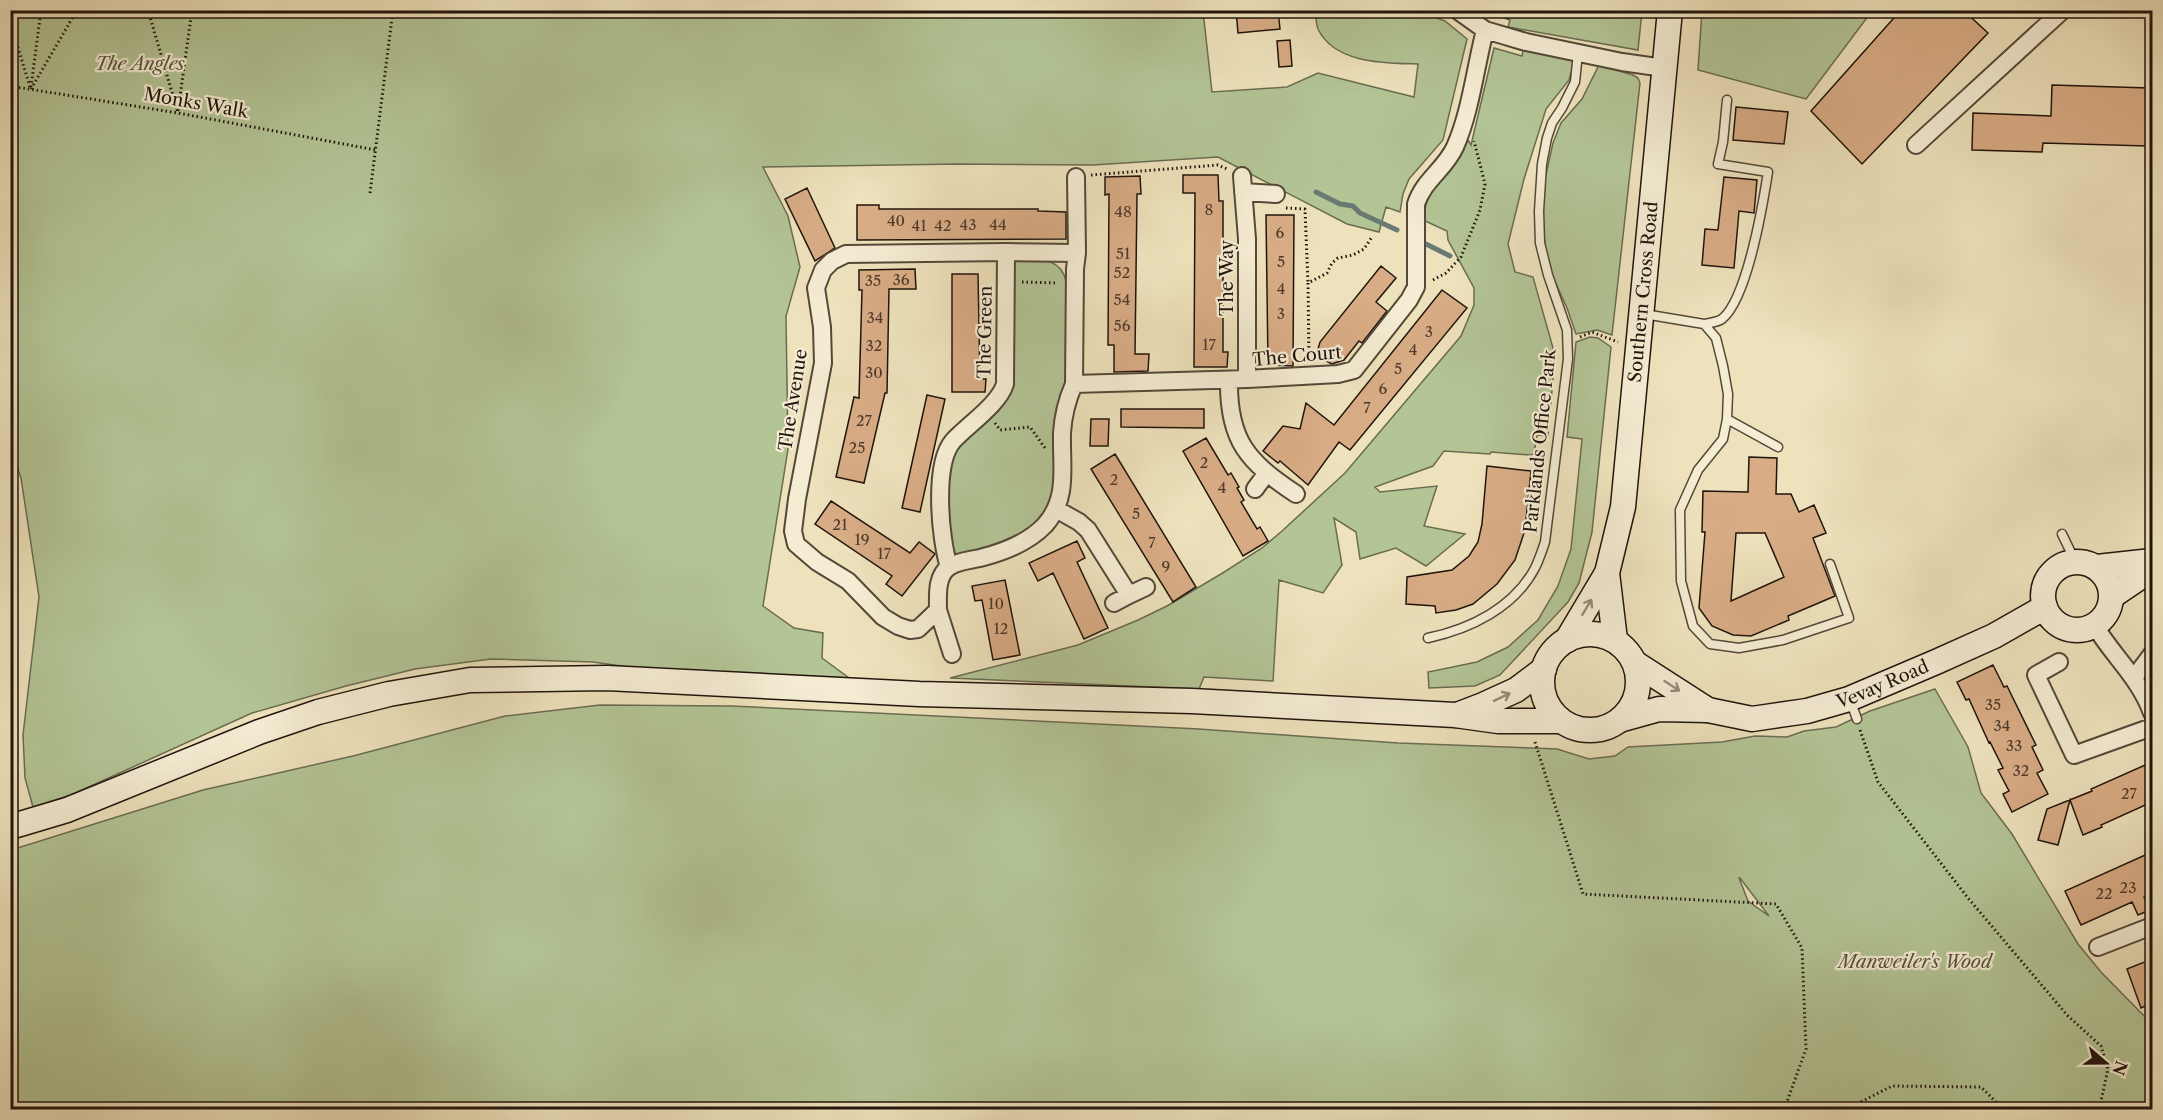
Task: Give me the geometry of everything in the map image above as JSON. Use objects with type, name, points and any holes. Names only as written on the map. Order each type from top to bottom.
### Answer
[{"type":"main road","name":"Southern Cross Road","points":[[1567,640],[1607,573],[1623,507],[1670,10]]},
{"type":"main road","points":[[2086,564],[2106,577],[2112,596],[2109,610],[2095,626],[2073,630],[2064,627],[2049,615],[2045,607],[2043,590],[2050,575],[2063,564],[2152,561]]},
{"type":"main road","points":[[2112,596],[2152,569]]},
{"type":"main road","name":"Southern Cross Road","points":[[1607,573],[1615,640]]},
{"type":"main road","name":"Vevay Road","points":[[1623,719],[1659,709],[1708,710],[1752,719],[1807,711],[1853,710],[2045,607]]},
{"type":"main road","points":[[1595,634],[1615,640],[1627,650],[1635,663],[1639,682],[1635,702],[1623,719],[1610,727],[1595,731],[1573,728],[1560,721],[1545,700],[1542,690],[1544,669],[1550,656],[1567,640],[1581,635],[1595,634]]},
{"type":"main road","name":"Vevay Road","points":[[1635,663],[1708,710]]},
{"type":"main road","points":[[1455,716],[1516,690],[1544,669]]},
{"type":"main road","points":[[10,827],[67,810],[259,732],[318,712],[389,693],[470,680],[607,678],[919,694],[1192,701],[1455,716],[1498,721],[1560,721]]},
{"type":"street","points":[[1457,10],[1485,30],[1526,42],[1622,62],[1664,68]]},
{"type":"street","points":[[1916,145],[2063,10]]},
{"type":"street","points":[[1416,287],[1416,204],[1420,193],[1454,150],[1464,124],[1485,30]]},
{"type":"street","points":[[952,654],[938,610],[938,589],[942,577],[949,567],[1013,547],[1034,536],[1056,509],[1063,488],[1062,432],[1070,392],[1077,253],[1076,177]]},
{"type":"street","points":[[1243,184],[1280,201]]},
{"type":"street","name":"The Way","points":[[1243,184],[1247,239],[1247,379]]},
{"type":"street","name":"The Green","points":[[949,567],[945,554],[941,515],[941,471],[951,443],[1002,395],[1005,384],[1006,252]]},
{"type":"street","name":"The Avenue","points":[[938,610],[918,629],[910,630],[898,626],[883,617],[849,581],[817,562],[796,544],[793,531],[799,489],[823,363],[822,327],[816,288],[823,270],[832,261],[846,254],[1077,253]]},
{"type":"street","name":"The Court","points":[[1229,380],[1338,374],[1354,370],[1416,287]]},
{"type":"street","points":[[1070,392],[1229,380],[1229,406],[1234,429],[1244,447],[1266,474],[1296,495]]},
{"type":"street","points":[[1255,489],[1266,474]]},
{"type":"street","points":[[1056,509],[1088,530],[1122,599],[1146,587]]},
{"type":"street","points":[[2095,626],[2146,696],[2152,713]]},
{"type":"street","points":[[2134,678],[2152,654]]},
{"type":"street","points":[[2059,662],[2036,675],[2074,755],[2152,726]]},
{"type":"street","points":[[2098,947],[2152,926]]},
{"type":"lane","name":"Parklands Office Park","points":[[1428,638],[1480,621],[1495,612],[1518,591],[1534,570],[1545,542],[1567,370],[1567,330],[1548,275],[1540,243],[1539,211],[1542,164],[1552,123],[1563,108],[1575,82],[1578,52]]},
{"type":"lane","points":[[1640,314],[1704,324],[1722,320],[1738,299],[1759,226],[1768,172],[1718,164],[1723,142],[1727,100]]},
{"type":"lane","points":[[1704,324],[1716,338],[1728,394],[1727,419],[1722,439],[1698,470],[1680,510],[1682,581],[1693,626],[1710,644],[1739,648],[1783,640],[1850,618],[1830,564]]},
{"type":"lane","points":[[1727,419],[1778,447]]},
{"type":"lane","points":[[2062,534],[2086,564]]},
{"type":"path","points":[[31,89],[41,10]]},
{"type":"path","points":[[31,89],[77,10]]},
{"type":"path","points":[[148,10],[178,113]]},
{"type":"path","points":[[178,113],[192,10]]},
{"type":"path","points":[[370,193],[393,10]]},
{"type":"path","points":[[10,21],[31,89]]},
{"type":"path","name":"Monks Walk","points":[[10,86],[178,113],[376,150]]},
{"type":"path","points":[[1416,287],[1446,273],[1461,256],[1480,210],[1485,184],[1476,144],[1464,124]]},
{"type":"path","points":[[1076,177],[1218,165],[1243,184]]},
{"type":"path","points":[[1280,201],[1305,209],[1310,375]]},
{"type":"path","points":[[1308,284],[1327,273],[1332,263],[1338,258],[1364,249],[1372,237]]},
{"type":"path","points":[[1006,282],[1075,284]]},
{"type":"path","points":[[1567,339],[1575,339],[1592,332],[1613,341],[1638,344]]},
{"type":"path","points":[[985,409],[1000,430],[1030,427],[1048,452]]},
{"type":"path","points":[[1853,710],[1878,782],[1968,897],[2067,1015],[2101,1046],[2108,1069],[2100,1110]]},
{"type":"path","points":[[1528,721],[1583,894],[1776,904],[1802,948],[1803,959],[1806,1049],[1784,1110]]},
{"type":"path","points":[[1845,1110],[1892,1086],[1981,1087],[2004,1110]]},
{"type":"green space","points":[[1702,10],[1872,11],[1806,99],[1698,70]]},
{"type":"green space","name":"The Angles","points":[[11,11],[1203,11],[1212,92],[1287,87],[1318,73],[1414,97],[1418,64],[1376,62],[1348,55],[1336,49],[1326,41],[1318,29],[1315,11],[1431,11],[1434,17],[1445,21],[1467,39],[1443,140],[1409,179],[1403,194],[1400,212],[1386,207],[1379,232],[1347,224],[1218,157],[1093,165],[958,164],[763,167],[788,216],[800,267],[786,316],[788,449],[763,606],[794,628],[823,633],[822,658],[849,678],[657,671],[593,662],[491,659],[415,669],[252,713],[71,795],[33,807],[25,778],[23,735],[39,597],[21,478],[11,450]]},
{"type":"green space","points":[[1485,11],[1642,11],[1638,50],[1508,27],[1510,20]]},
{"type":"green space","points":[[1504,43],[1572,59],[1574,62],[1569,80],[1546,109],[1524,179],[1508,244],[1515,272],[1533,277],[1555,355],[1548,436],[1537,435],[1534,454],[1530,455],[1444,451],[1433,466],[1375,487],[1380,492],[1437,486],[1424,526],[1465,534],[1426,566],[1396,548],[1360,559],[1356,532],[1334,518],[1342,565],[1323,593],[1279,580],[1273,681],[1204,677],[1199,689],[950,678],[1078,645],[1167,606],[1262,548],[1345,473],[1461,336],[1474,305],[1474,288],[1448,240],[1447,231],[1423,220],[1429,196],[1456,162],[1468,140],[1471,145],[1494,48],[1522,56],[1523,51],[1504,45]]},
{"type":"green space","points":[[1599,65],[1633,75],[1640,83],[1612,335],[1597,330],[1576,334],[1546,254],[1542,213],[1544,184],[1553,143],[1561,123],[1582,99]]},
{"type":"green space","points":[[1021,258],[1049,261],[1055,264],[1060,268],[1066,281],[1067,366],[1065,383],[1055,417],[1054,491],[1049,506],[1029,529],[1002,543],[957,555],[951,548],[948,491],[954,451],[1013,384],[1012,265]]},
{"type":"green space","points":[[1590,337],[1598,338],[1611,347],[1592,532],[1579,583],[1568,602],[1500,675],[1475,686],[1429,688],[1428,672],[1477,662],[1508,647],[1538,620],[1558,586],[1571,549],[1582,439],[1567,437],[1576,342]]},
{"type":"green space","name":"Manweiler's Wood","points":[[1935,689],[1968,747],[1981,793],[2012,834],[2078,944],[2101,972],[2152,1024],[2152,1110],[11,1110],[11,850],[203,790],[353,756],[505,716],[600,705],[731,706],[1199,729],[1398,743],[1557,749],[1589,759],[1615,756],[1628,747],[1722,742],[1755,736],[1787,737],[1804,731],[1836,727],[1870,711]],"holes":[[[1740,878],[1769,916],[1748,901]]]},
{"type":"building","points":[[1236,10],[1278,10],[1280,29],[1238,33]]},
{"type":"building","points":[[1901,10],[1963,10],[1988,33],[1862,164],[1811,111]]},
{"type":"building","points":[[1290,40],[1292,66],[1279,67],[1277,41]]},
{"type":"building","points":[[2052,85],[2149,88],[2147,146],[2043,143],[2042,152],[1972,150],[1973,113],[2051,116]]},
{"type":"building","points":[[1736,107],[1788,112],[1784,144],[1733,140]]},
{"type":"building","points":[[1183,175],[1218,175],[1219,201],[1223,201],[1223,352],[1228,352],[1227,367],[1194,367],[1195,193],[1183,193]]},
{"type":"building","points":[[1140,176],[1141,194],[1137,194],[1135,354],[1149,354],[1148,371],[1114,372],[1114,345],[1108,345],[1109,194],[1105,195],[1105,177]]},
{"type":"building","points":[[1724,177],[1757,180],[1754,213],[1739,211],[1734,268],[1702,265],[1705,229],[1718,230]]},
{"type":"building","points":[[807,188],[835,248],[815,261],[785,199]]},
{"type":"building","points":[[857,205],[879,205],[879,209],[1038,209],[1038,211],[1066,212],[1066,239],[857,240]]},
{"type":"building","points":[[1266,215],[1294,215],[1293,366],[1268,365]]},
{"type":"building","points":[[1381,266],[1396,278],[1376,302],[1387,311],[1362,343],[1359,341],[1344,360],[1332,364],[1326,361],[1318,349],[1320,342]]},
{"type":"building","points":[[915,269],[916,289],[889,289],[887,393],[885,393],[864,483],[836,477],[854,397],[859,398],[862,290],[859,290],[859,270]]},
{"type":"building","points":[[952,274],[978,274],[980,379],[986,379],[985,392],[952,392]]},
{"type":"building","points":[[1442,290],[1467,308],[1350,450],[1339,442],[1308,485],[1280,461],[1278,463],[1263,451],[1283,426],[1300,429],[1306,403],[1334,425]]},
{"type":"building","points":[[927,395],[945,399],[920,512],[902,508]]},
{"type":"building","points":[[1121,409],[1204,409],[1204,428],[1121,427]]},
{"type":"building","points":[[1091,419],[1109,419],[1108,446],[1090,446]]},
{"type":"building","points":[[1206,438],[1228,475],[1231,473],[1244,500],[1241,502],[1257,529],[1260,527],[1268,541],[1243,556],[1183,451]]},
{"type":"building","points":[[1115,454],[1196,587],[1173,602],[1091,469]]},
{"type":"building","points":[[1749,457],[1777,458],[1776,494],[1791,494],[1799,512],[1814,505],[1826,533],[1813,538],[1835,596],[1788,616],[1789,620],[1751,636],[1733,635],[1712,626],[1699,608],[1705,532],[1702,532],[1703,491],[1748,492]],"holes":[[[1736,533],[1765,533],[1784,577],[1731,601]]]},
{"type":"building","points":[[1487,466],[1531,471],[1525,530],[1515,560],[1497,584],[1473,604],[1456,610],[1436,613],[1435,606],[1406,604],[1407,577],[1452,570],[1469,556],[1478,542],[1482,524]]},
{"type":"building","points":[[831,501],[910,553],[919,542],[935,554],[902,596],[886,584],[892,576],[815,524]]},
{"type":"building","points":[[1077,541],[1085,558],[1077,562],[1108,628],[1084,639],[1053,573],[1038,581],[1029,563]]},
{"type":"building","points":[[1005,580],[1020,655],[993,660],[982,600],[975,601],[972,586]]},
{"type":"building","points":[[1993,665],[2004,687],[2007,686],[2036,745],[2032,747],[2043,770],[2037,773],[2048,794],[2012,812],[2003,794],[2009,791],[1998,770],[2003,768],[1969,699],[1966,700],[1957,682]]},
{"type":"building","points":[[2152,762],[2152,802],[2083,835],[2070,800],[2058,845],[2038,840],[2047,809],[2092,791],[2091,789]]},
{"type":"building","points":[[2152,852],[2152,893],[2144,897],[2150,910],[2138,915],[2132,902],[2081,925],[2065,891]]},
{"type":"building","points":[[2152,959],[2152,1003],[2141,1008],[2127,969]]},
{"type":"waterway","points":[[1316,192],[1340,204],[1353,206],[1360,213],[1397,230]]},
{"type":"waterway","points":[[1426,244],[1450,256]]}]
